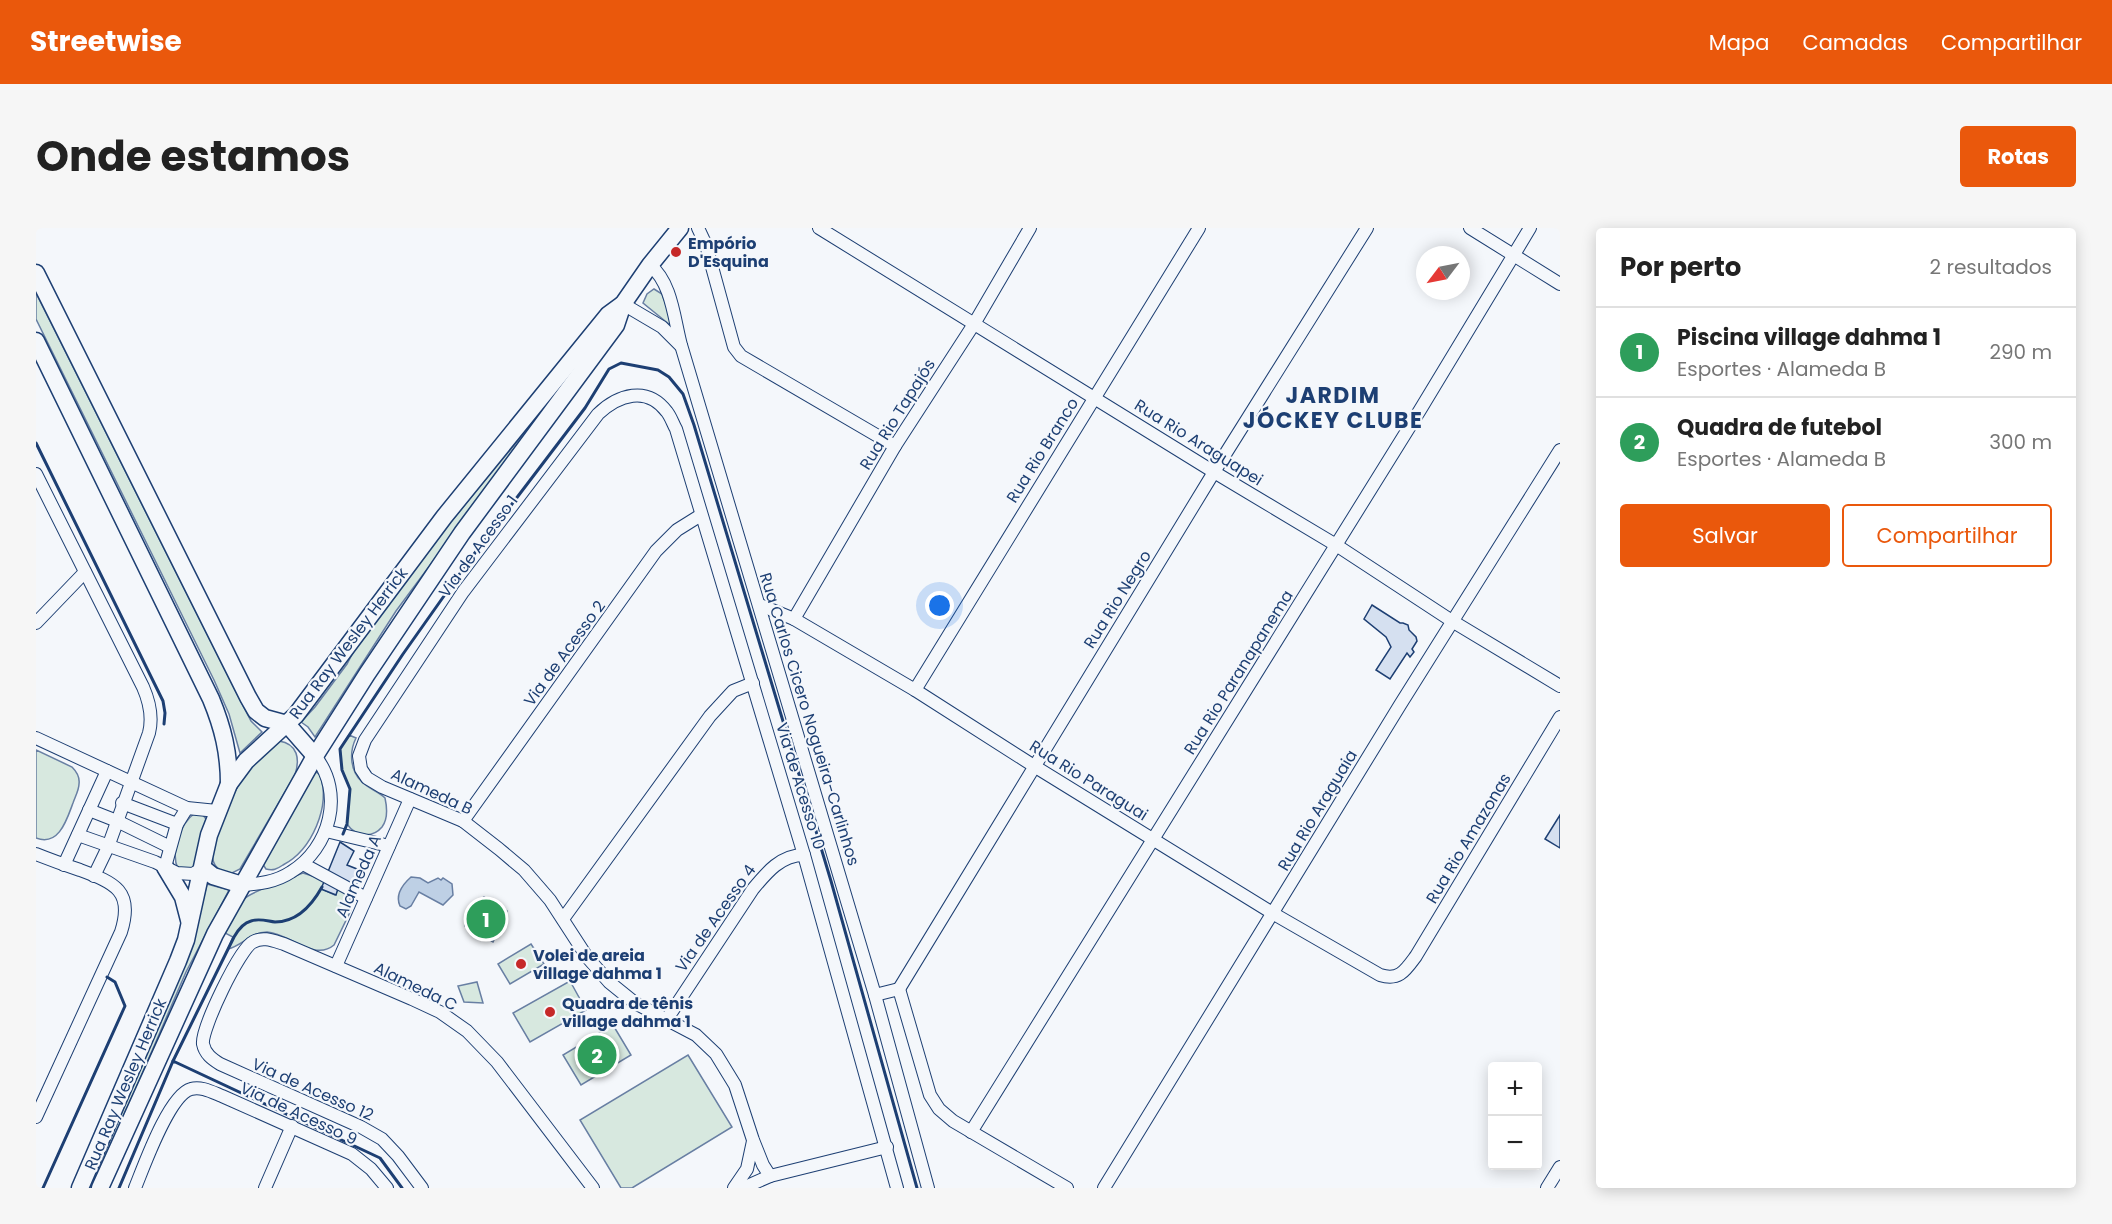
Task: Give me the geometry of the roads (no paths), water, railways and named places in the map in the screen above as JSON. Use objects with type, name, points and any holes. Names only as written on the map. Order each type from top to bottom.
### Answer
[{"type":"street","name":"Rua Ray Wesley Herrick","points":[[100,1188],[208,948],[315,756],[462,533],[616,325],[623,304],[650,265],[680,228]]},
{"type":"street","points":[[698,228],[706,245],[734,347],[741,356],[895,446]]},
{"type":"street","name":"Rua Rio Araguapei","points":[[819,228],[1336,545],[1452,621],[1560,686]]},
{"type":"street","name":"Rua Rio Tapajós","points":[[794,619],[895,446],[974,324],[1030,228]]},
{"type":"street","name":"Rua Rio Branco","points":[[915,690],[1199,228]]},
{"type":"street","name":"Rua Rio Negro","points":[[898,989],[1214,472],[1367,228]]},
{"type":"street","points":[[1470,228],[1560,284]]},
{"type":"street","name":"Rua Rio Paranapanema","points":[[971,1132],[1420,410],[1530,228]]},
{"type":"street","name":"Rua Carlos Cicero Nogueira-Carlinhos","points":[[650,265],[660,273],[666,285],[681,345],[875,995],[928,1188]]},
{"type":"street","points":[[36,273],[248,697],[256,711],[265,718],[286,724],[315,756],[322,766],[330,792],[330,812],[326,831],[320,843],[303,864],[276,880],[242,885],[213,876],[203,868],[189,875],[177,873],[78,835]]},
{"type":"street","name":"Rua Ray Wesley Herrick","points":[[80,1188],[186,940],[203,868],[206,844],[229,784],[246,761],[296,715],[444,517],[608,315],[623,304]]},
{"type":"street","points":[[623,304],[662,327],[681,345]]},
{"type":"street","points":[[36,341],[211,699],[226,743],[229,784]]},
{"type":"street","name":"Via de Acesso 1","points":[[359,756],[365,740],[463,592],[598,414],[610,402],[629,395],[655,400]]},
{"type":"street","name":"Via de Acesso 10","points":[[655,400],[667,412],[676,429],[804,855],[897,1188]]},
{"type":"street","name":"Rua Rio Araguaia","points":[[1104,1188],[1452,621],[1560,450]]},
{"type":"street","points":[[36,474],[143,687],[150,708],[149,734],[122,803],[108,847],[94,876]]},
{"type":"street","name":"Via de Acesso 2","points":[[463,821],[656,551],[677,530],[701,514]]},
{"type":"street","points":[[36,623],[85,572]]},
{"type":"street","name":"Rua Rio Paraguai","points":[[760,605],[794,619],[915,690],[1274,914],[1380,975],[1391,978],[1401,974]]},
{"type":"street","points":[[562,919],[710,716],[733,691],[753,683]]},
{"type":"street","name":"Rua Rio Amazonas","points":[[1401,974],[1416,956],[1560,717]]},
{"type":"street","points":[[36,738],[187,808],[217,811]]},
{"type":"street","name":"Alameda B","points":[[359,756],[361,769],[367,778],[382,787],[463,821],[524,870],[550,900],[587,957],[609,982],[634,1003],[667,1018],[696,1035],[716,1054],[735,1085],[753,1140],[770,1176]]},
{"type":"street","points":[[64,865],[106,771]]},
{"type":"street","name":"Alameda A","points":[[336,966],[410,799]]},
{"type":"street","points":[[122,803],[177,824]]},
{"type":"street","points":[[186,940],[189,921],[183,897],[165,867],[177,824],[187,808]]},
{"type":"street","points":[[89,810],[170,847]]},
{"type":"street","points":[[326,831],[389,846]]},
{"type":"street","points":[[36,854],[112,884],[120,892],[124,901],[124,920],[121,932],[36,1118]]},
{"type":"street","name":"Via de Acesso 4","points":[[667,1018],[753,889],[769,870],[787,857],[804,855]]},
{"type":"street","points":[[303,864],[366,898]]},
{"type":"street","name":"Alameda C","points":[[207,1054],[203,1043],[205,1028],[242,953],[251,942],[264,939],[284,944],[440,1012],[467,1031],[497,1062],[593,1188]]},
{"type":"street","points":[[875,995],[898,989],[930,1095],[939,1109],[953,1121],[1067,1188]]},
{"type":"street","name":"Via de Acesso 12","points":[[207,1054],[220,1064],[361,1127],[382,1139],[422,1188]]},
{"type":"street","name":"Via de Acesso 9","points":[[135,1188],[168,1112],[180,1095],[194,1088],[205,1089],[352,1154],[371,1169],[387,1188]]},
{"type":"street","points":[[265,1188],[292,1126]]},
{"type":"street","points":[[734,1188],[747,1169],[753,1140]]},
{"type":"street","points":[[743,1188],[770,1176],[887,1148]]},
{"type":"street","points":[[1547,1188],[1560,1167]]},
{"type":"water","points":[[411,877],[420,878],[428,883],[443,878],[452,884],[453,895],[443,905],[419,892],[411,906],[406,909],[400,906],[399,894]]},
{"type":"water","points":[[484,897],[507,911],[493,942],[465,926],[472,905],[479,906],[480,900]]},
{"type":"place","name":"Empório D'Esquina","points":[[676,252]]},
{"type":"place","name":"Piscina village dahma 1","points":[[486,919]]},
{"type":"place","name":"Volei de areia village dahma 1","points":[[521,964]]},
{"type":"place","name":"Quadra de tênis village dahma 1","points":[[550,1012]]},
{"type":"place","name":"Quadra de futebol","points":[[597,1055]]},
{"type":"district","name":"JARDIM JÓCKEY CLUBE","points":[[1333,408]]}]
